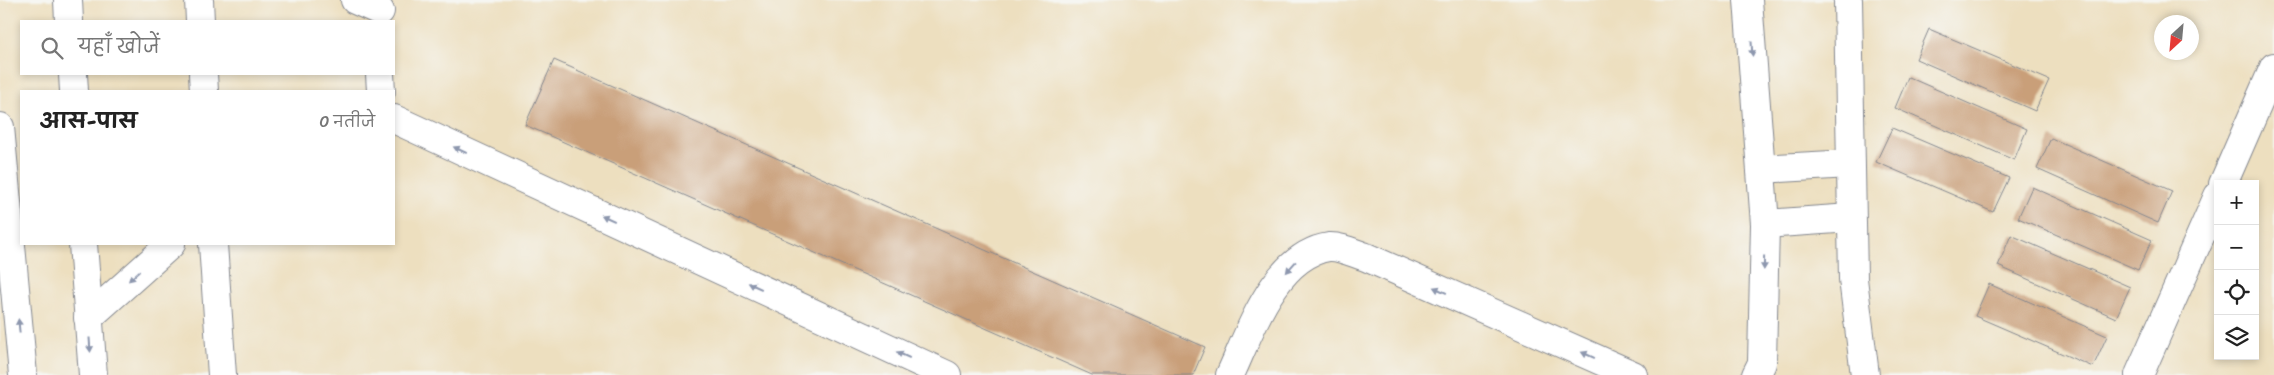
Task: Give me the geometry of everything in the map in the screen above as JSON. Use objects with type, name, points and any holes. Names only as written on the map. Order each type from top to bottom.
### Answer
[{"type":"street","points":[[68,0],[69,20]]},
{"type":"street","points":[[198,0],[200,20]]},
{"type":"street","points":[[355,0],[383,11]]},
{"type":"street","points":[[1748,0],[1765,224],[1762,363],[1756,375]]},
{"type":"street","points":[[1848,0],[1853,279],[1865,375]]},
{"type":"street","points":[[2225,180],[2274,67]]},
{"type":"street","points":[[72,75],[74,90]]},
{"type":"street","points":[[203,75],[204,90]]},
{"type":"street","points":[[380,75],[381,90]]},
{"type":"street","points":[[395,119],[947,375]]},
{"type":"street","points":[[0,127],[23,375]]},
{"type":"street","points":[[1761,169],[1850,164]]},
{"type":"street","points":[[2139,375],[2214,205]]},
{"type":"street","points":[[1765,224],[1851,218]]},
{"type":"street","points":[[84,245],[93,375]]},
{"type":"street","points":[[88,318],[170,245]]},
{"type":"street","points":[[213,245],[222,375]]},
{"type":"street","points":[[1230,375],[1270,292],[1298,259],[1330,247],[1366,257],[1633,375]]},
{"type":"building","points":[[1929,29],[2049,80],[2035,111],[1916,59]]},
{"type":"building","points":[[554,60],[1205,347],[1193,375],[1092,375],[525,125]]},
{"type":"building","points":[[1908,77],[2027,129],[2014,160],[1895,108]]},
{"type":"building","points":[[1892,128],[2009,178],[1993,212],[1876,162]]},
{"type":"building","points":[[2051,138],[2172,191],[2158,223],[2037,169]]},
{"type":"building","points":[[2032,187],[2152,240],[2138,270],[2018,218]]},
{"type":"building","points":[[2011,235],[2130,287],[2116,318],[1998,266]]},
{"type":"building","points":[[1989,284],[2107,336],[2093,367],[1975,316]]}]
